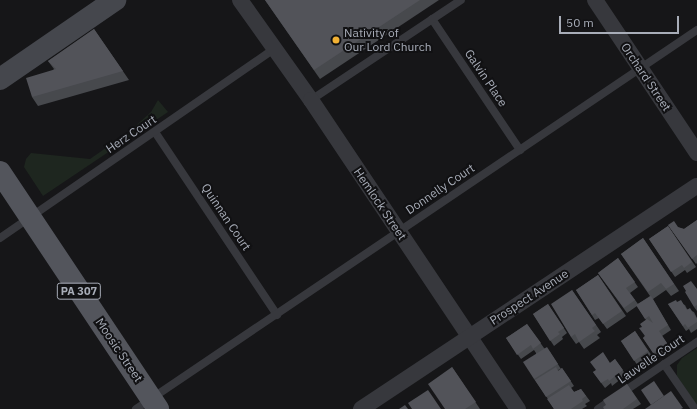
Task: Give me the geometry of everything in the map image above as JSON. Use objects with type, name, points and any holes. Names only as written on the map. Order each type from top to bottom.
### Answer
[{"type":"main road","name":"Moosic Street","points":[[0,172],[30,217],[148,406]]},
{"type":"street","points":[[0,79],[115,0]]},
{"type":"street","name":"Hemlock Street","points":[[240,0],[311,100],[518,409]]},
{"type":"street","name":"Orchard Street","points":[[595,0],[697,153]]},
{"type":"street","name":"Prospect Avenue","points":[[361,409],[697,186]]},
{"type":"lane","points":[[311,100],[461,0]]},
{"type":"lane","name":"Galvin Place","points":[[432,19],[520,150]]},
{"type":"lane","name":"Donnelly Court","points":[[148,406],[399,231],[697,30]]},
{"type":"lane","name":"Herz Court","points":[[0,238],[274,49]]},
{"type":"lane","name":"Quinnan Court","points":[[155,132],[276,316]]},
{"type":"lane","name":"Lauvelle Court","points":[[598,409],[697,342]]},
{"type":"lane","points":[[664,364],[695,409]]},
{"type":"shaded area","points":[[158,100],[168,112],[43,196],[24,167],[26,159],[31,153],[90,159],[130,131],[151,112]]},
{"type":"shaded area","points":[[697,348],[697,406],[677,376],[677,365],[682,358]]},
{"type":"building","name":"Nativity of Our Lord Church","points":[[265,0],[420,0],[314,70]]},
{"type":"building","points":[[94,29],[123,71],[32,97],[26,78],[56,69],[48,61]]},
{"type":"building","points":[[697,220],[697,255],[692,259],[668,225],[674,221],[678,227],[684,229]]},
{"type":"building","points":[[668,226],[692,262],[684,268],[682,265],[671,272],[649,239]]},
{"type":"building","points":[[643,238],[674,284],[666,289],[661,283],[648,292],[621,254]]},
{"type":"building","points":[[618,258],[635,282],[626,288],[635,300],[624,308],[598,273]]},
{"type":"building","points":[[598,275],[622,311],[603,324],[595,313],[592,315],[576,290]]},
{"type":"building","points":[[691,281],[697,289],[697,305],[694,307],[683,286]]},
{"type":"building","points":[[572,290],[596,325],[592,328],[595,331],[579,342],[575,334],[571,337],[551,304]]},
{"type":"building","points":[[651,296],[668,325],[659,331],[667,343],[653,353],[643,338],[645,336],[639,328],[642,327],[640,324],[647,319],[653,323],[649,316],[645,319],[636,305]]},
{"type":"building","points":[[676,300],[677,302],[681,300],[687,310],[690,308],[697,319],[697,322],[688,328],[685,324],[683,326],[668,304]]},
{"type":"building","points":[[548,304],[564,328],[558,332],[560,334],[550,341],[533,314]]},
{"type":"building","points":[[527,324],[541,343],[533,349],[531,345],[517,355],[506,338]]},
{"type":"building","points":[[635,331],[648,351],[634,361],[621,341]]},
{"type":"building","points":[[547,347],[558,364],[534,379],[523,362]]},
{"type":"building","points":[[603,352],[610,363],[615,359],[623,370],[609,381],[608,379],[601,383],[593,372],[596,370],[590,362]]},
{"type":"building","points":[[452,367],[476,402],[465,409],[445,409],[428,384]]},
{"type":"building","points":[[556,367],[558,371],[562,368],[571,381],[546,397],[535,380]]},
{"type":"building","points":[[654,381],[664,396],[651,405],[641,390]]},
{"type":"building","points":[[627,384],[637,399],[623,409],[604,409],[603,407],[606,405],[603,400]]},
{"type":"building","points":[[569,385],[574,392],[581,389],[586,396],[582,399],[583,401],[571,409],[554,409],[547,399]]},
{"type":"building","points":[[428,390],[441,409],[412,409],[408,403]]},
{"type":"building","points":[[671,391],[683,408],[645,409]]},
{"type":"building","points":[[405,405],[408,409],[399,409]]},
{"type":"place","name":"Nativity of Our Lord Church","points":[[336,40]]}]
